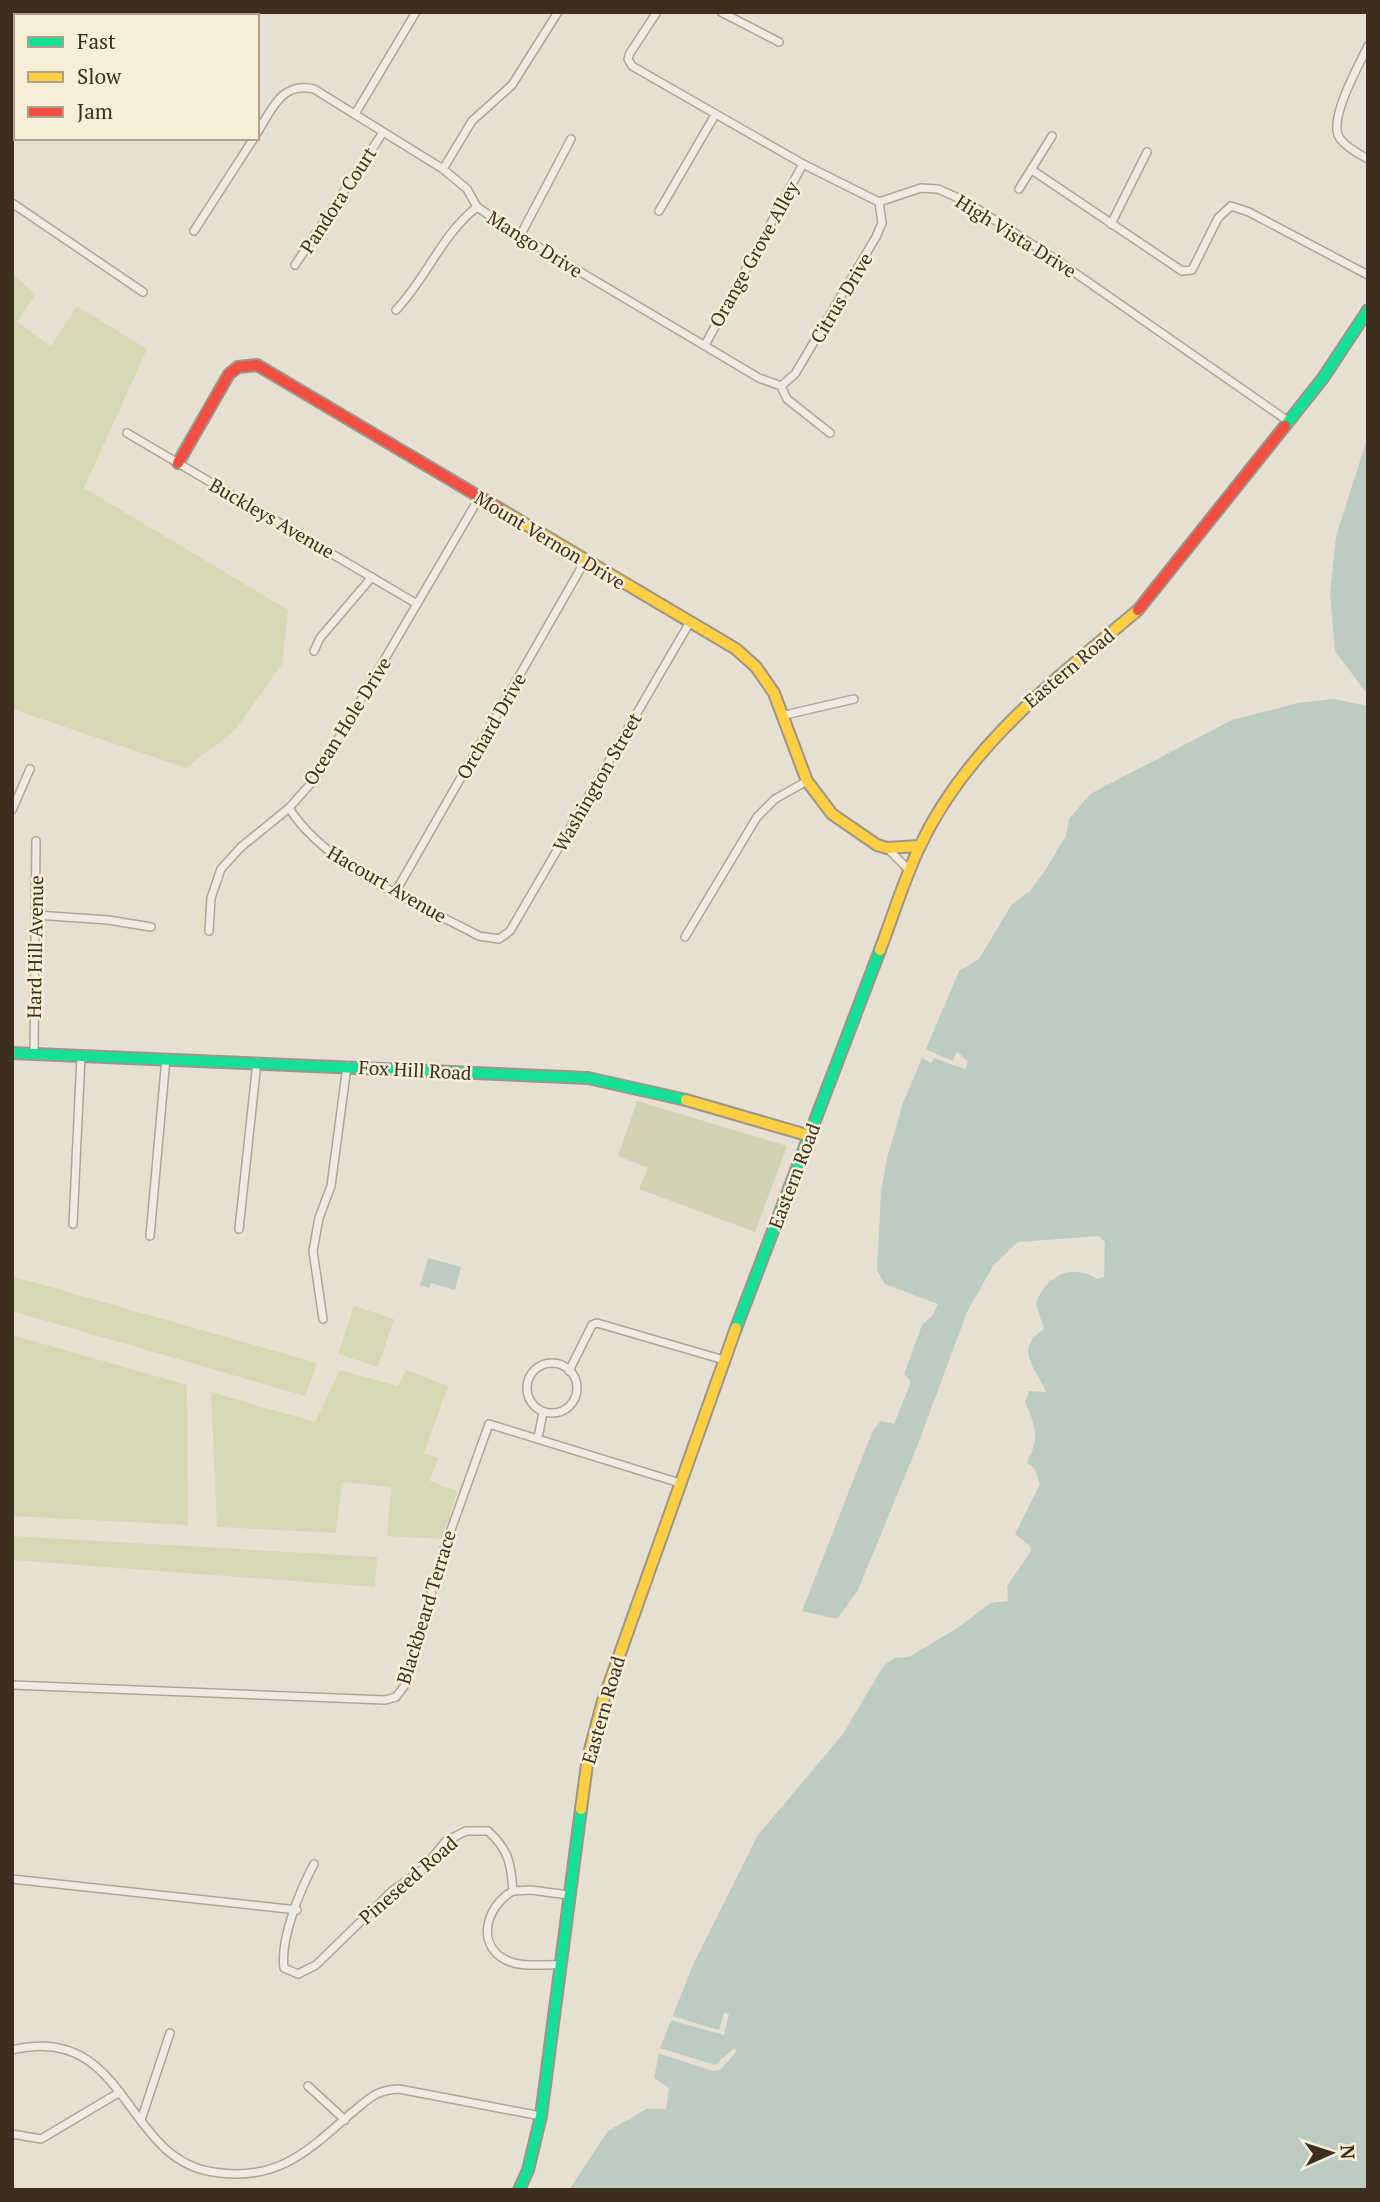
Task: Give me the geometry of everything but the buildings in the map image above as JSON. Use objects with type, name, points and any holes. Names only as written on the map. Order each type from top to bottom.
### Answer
[{"type":"main road","name":"Eastern Road","points":[[519,2190],[528,2170],[541,2116],[588,1757],[603,1700],[724,1360],[919,846],[954,787],[1016,713],[1140,608],[1323,378],[1368,310]]},
{"type":"main road","name":"Mount Vernon Drive","points":[[178,463],[229,374],[238,367],[257,365],[736,649],[756,667],[785,715],[807,781],[832,814],[854,831],[887,848]]},
{"type":"main road","points":[[887,848],[919,846]]},
{"type":"main road","name":"Fox Hill Road","points":[[12,1053],[257,1061],[600,1080],[661,1093],[810,1136]]},
{"type":"street","points":[[355,114],[416,12]]},
{"type":"street","points":[[443,169],[472,121],[512,85],[558,12]]},
{"type":"street","points":[[657,12],[630,53],[629,63],[803,164],[879,202]]},
{"type":"street","points":[[721,12],[779,42]]},
{"type":"street","points":[[1368,46],[1340,110],[1337,126],[1342,141],[1368,159]]},
{"type":"street","name":"Mango Drive","points":[[259,130],[282,95],[296,87],[314,89],[382,134],[443,169],[467,189],[477,208],[520,236],[759,378],[781,386],[787,399],[830,433]]},
{"type":"street","points":[[659,211],[715,115]]},
{"type":"street","name":"Pandora Court","points":[[295,265],[382,134]]},
{"type":"street","points":[[1019,189],[1052,136]]},
{"type":"street","points":[[520,236],[571,139]]},
{"type":"street","points":[[194,231],[252,140]]},
{"type":"street","points":[[1111,224],[1147,152]]},
{"type":"street","name":"Orange Grove Alley","points":[[705,345],[803,164]]},
{"type":"street","points":[[1032,170],[1187,273],[1192,270],[1218,218],[1231,206],[1249,212],[1368,275]]},
{"type":"street","name":"High Vista Drive","points":[[879,202],[921,188],[938,189],[965,201],[1058,261],[1288,421]]},
{"type":"street","name":"Citrus Drive","points":[[781,386],[795,374],[871,246],[882,223],[879,202]]},
{"type":"street","points":[[12,203],[143,292]]},
{"type":"street","points":[[396,310],[410,296],[461,219],[477,208]]},
{"type":"street","name":"Buckleys Avenue","points":[[127,433],[417,604]]},
{"type":"street","name":"Ocean Hole Drive","points":[[209,931],[211,898],[221,869],[249,840],[289,808],[329,757],[479,498]]},
{"type":"street","name":"Orchard Drive","points":[[396,891],[585,561]]},
{"type":"street","points":[[314,651],[320,638],[372,577]]},
{"type":"street","name":"Washington Street","points":[[499,939],[510,931],[690,622]]},
{"type":"street","points":[[785,715],[854,699]]},
{"type":"street","points":[[12,810],[30,769]]},
{"type":"street","points":[[685,937],[757,817],[775,799],[807,781]]},
{"type":"street","name":"Hacourt Avenue","points":[[289,808],[302,829],[322,846],[396,891],[479,936],[499,939]]},
{"type":"street","name":"Hard Hill Avenue","points":[[34,1053],[36,841]]},
{"type":"street","points":[[887,848],[909,870]]},
{"type":"street","points":[[36,915],[108,920],[150,927]]},
{"type":"street","points":[[73,1224],[81,1056]]},
{"type":"street","points":[[150,1236],[166,1058]]},
{"type":"street","points":[[239,1229],[257,1061]]},
{"type":"street","points":[[323,1319],[313,1251],[319,1218],[331,1186],[347,1066]]},
{"type":"street","points":[[569,1371],[592,1325],[597,1323],[724,1360]]},
{"type":"street","points":[[555,1363],[569,1371],[576,1386],[573,1402],[560,1412],[543,1412],[530,1402],[528,1378],[533,1371],[555,1363]]},
{"type":"street","points":[[538,1438],[543,1412]]},
{"type":"street","name":"Blackbeard Terrace","points":[[12,1685],[385,1700],[396,1697],[405,1685],[443,1552],[484,1430],[489,1424],[681,1484]]},
{"type":"street","name":"Pineseed Road","points":[[314,1864],[303,1884],[282,1951],[284,1968],[298,1974],[317,1965],[392,1891],[423,1869],[446,1841],[466,1831],[488,1831],[501,1843],[511,1859],[513,1891]]},
{"type":"street","points":[[12,1879],[296,1910]]},
{"type":"street","points":[[560,1965],[506,1960],[496,1952],[487,1932],[488,1920],[501,1897],[513,1891],[531,1890],[568,1895]]},
{"type":"street","points":[[141,2120],[170,2033]]},
{"type":"street","points":[[12,2050],[63,2049],[95,2062],[158,2144],[184,2161],[212,2172],[278,2169],[308,2151],[379,2090],[399,2089],[541,2116]]},
{"type":"street","points":[[308,2086],[345,2120]]},
{"type":"street","points":[[12,2134],[41,2138],[120,2092]]},
{"type":"green space","points":[[12,274],[36,294],[17,322],[51,346],[77,306],[147,349],[84,488],[288,610],[282,664],[235,730],[186,768],[12,709]]},
{"type":"green space","points":[[637,1101],[787,1146],[755,1232],[639,1189],[648,1168],[618,1156]]},
{"type":"green space","points":[[12,1276],[317,1363],[305,1396],[12,1311]]},
{"type":"green space","points":[[354,1306],[394,1319],[378,1367],[338,1354]]},
{"type":"green space","points":[[12,1335],[187,1385],[188,1525],[12,1516]]},
{"type":"green space","points":[[340,1370],[398,1386],[406,1370],[448,1386],[424,1453],[438,1458],[430,1481],[457,1491],[443,1539],[387,1536],[391,1487],[342,1482],[336,1533],[217,1527],[211,1392],[315,1422]]},
{"type":"green space","points":[[12,1536],[377,1557],[375,1587],[12,1560]]},
{"type":"shaded area","points":[[1368,436],[1368,695],[1335,651],[1330,593],[1336,536]]},
{"type":"shaded area","points":[[1334,699],[1368,706],[1368,2190],[569,2190],[608,2131],[646,2109],[666,2109],[669,2088],[654,2078],[660,2048],[693,1965],[758,1835],[843,1734],[884,1665],[895,1658],[909,1657],[959,1627],[990,1603],[1008,1601],[1007,1586],[1031,1551],[1030,1546],[1015,1534],[1040,1484],[1034,1468],[1028,1464],[1035,1442],[1035,1430],[1025,1402],[1029,1391],[1046,1392],[1028,1352],[1030,1344],[1044,1329],[1036,1304],[1045,1286],[1060,1275],[1078,1272],[1097,1279],[1104,1277],[1105,1242],[1099,1236],[1018,1242],[993,1266],[967,1312],[918,1444],[858,1590],[837,1619],[802,1611],[873,1430],[881,1421],[894,1424],[910,1385],[910,1380],[904,1374],[922,1325],[932,1316],[938,1304],[885,1284],[877,1270],[881,1192],[887,1158],[903,1103],[959,971],[979,959],[1012,904],[1030,891],[1066,836],[1069,819],[1090,794],[1232,720],[1298,703]]},
{"type":"shaded area","points":[[428,1258],[461,1267],[455,1290],[431,1283],[429,1288],[420,1285]]},
{"type":"pier","points":[[925,1049],[953,1061],[957,1051],[968,1062],[965,1069],[934,1058],[931,1063],[922,1058]]},
{"type":"pier","points":[[724,2013],[729,2014],[724,2035],[670,2020],[672,2016],[719,2030]]},
{"type":"pier","points":[[660,2048],[715,2065],[734,2048],[737,2051],[720,2070],[713,2071],[658,2053]]},
{"type":"traffic: fast","points":[[1285,426],[1323,378],[1368,310]]},
{"type":"traffic: fast","points":[[736,1328],[880,950]]},
{"type":"traffic: fast","points":[[12,1053],[588,1078],[686,1100]]},
{"type":"traffic: fast","points":[[519,2190],[528,2170],[541,2116],[581,1809]]},
{"type":"traffic: slow","points":[[500,509],[736,649],[756,667],[774,693],[807,781],[832,814],[877,845],[887,848],[920,846]]},
{"type":"traffic: slow","points":[[880,950],[920,846],[939,810],[962,777],[1016,716],[1138,610]]},
{"type":"traffic: slow","points":[[686,1100],[810,1136]]},
{"type":"traffic: slow","points":[[581,1809],[588,1757],[603,1701],[736,1328]]},
{"type":"traffic: jam","points":[[178,463],[229,374],[238,367],[257,365],[500,509]]},
{"type":"traffic: jam","points":[[1138,610],[1285,426]]}]
